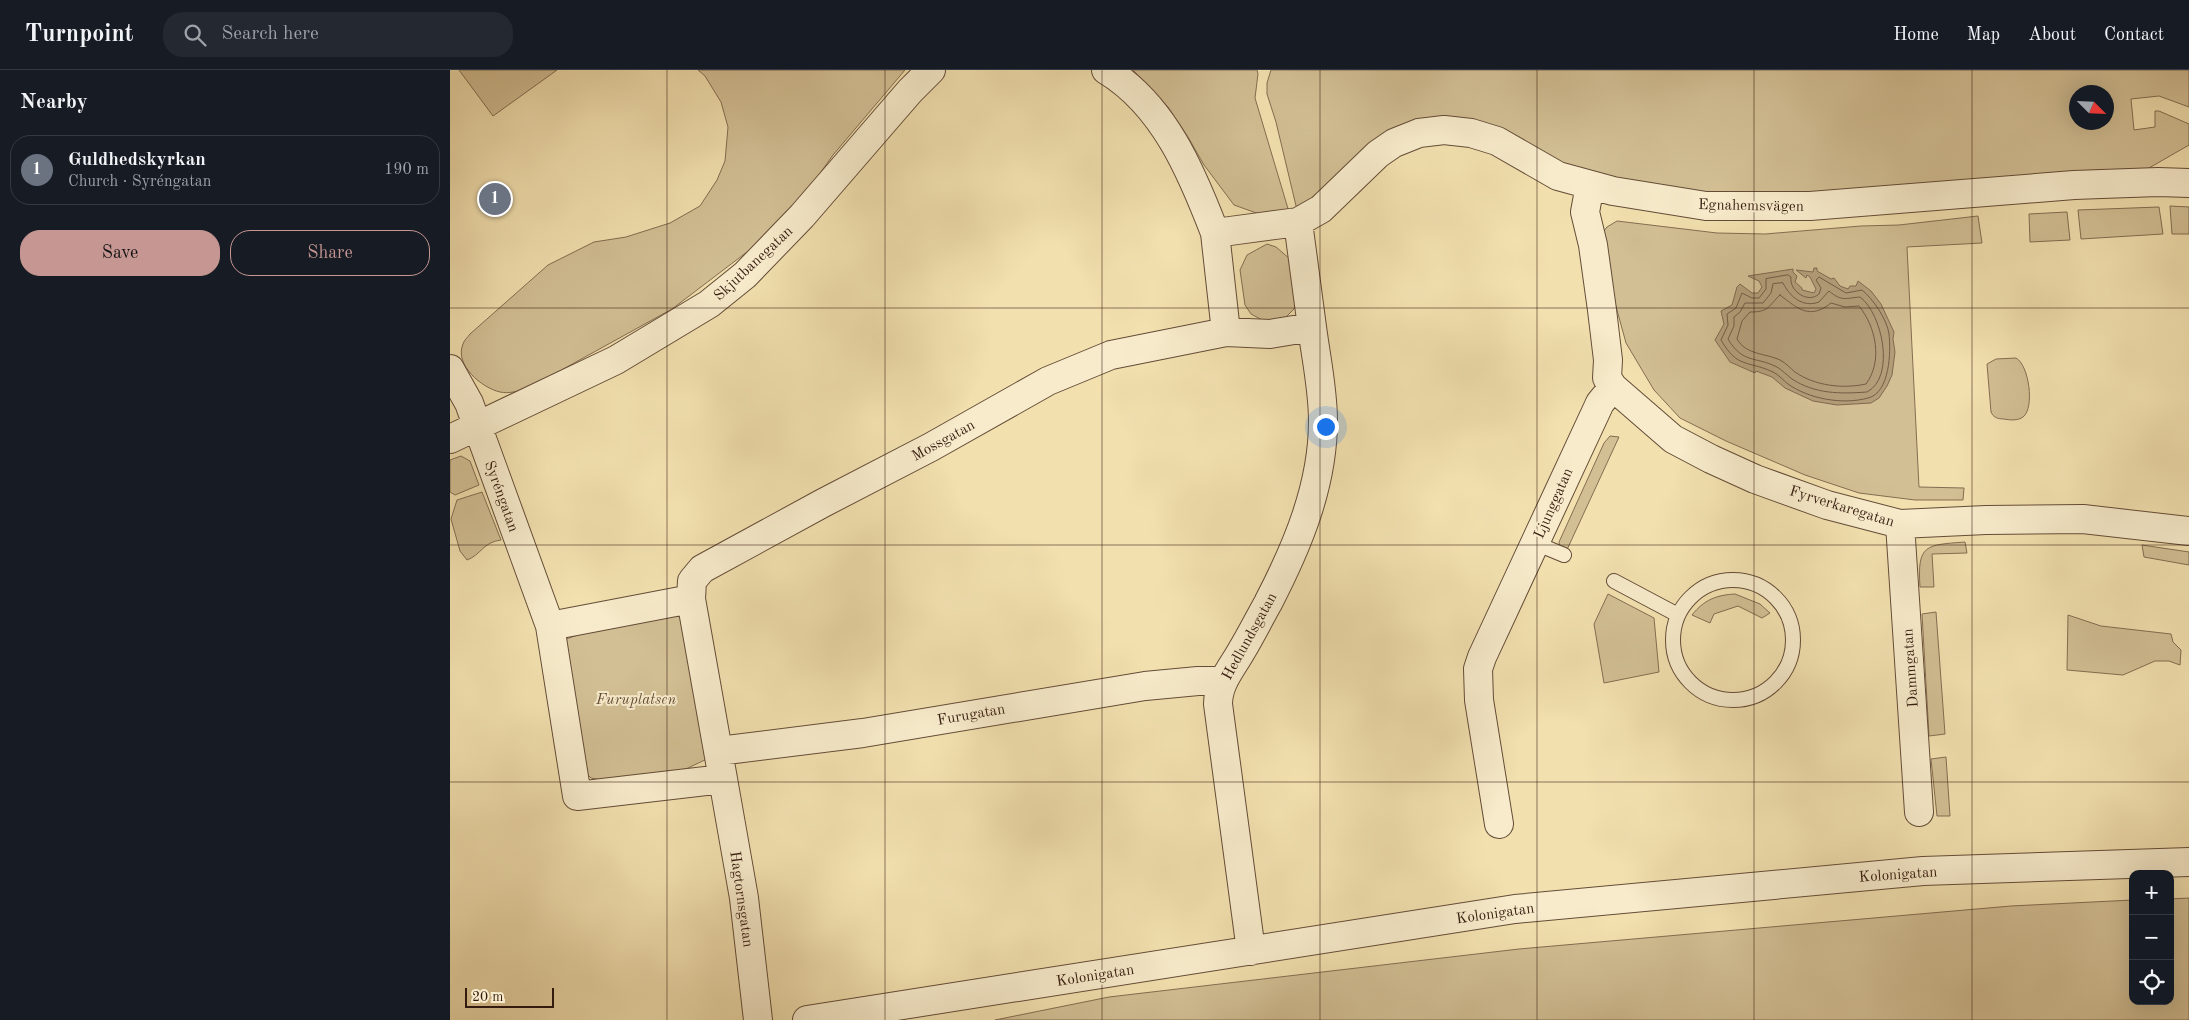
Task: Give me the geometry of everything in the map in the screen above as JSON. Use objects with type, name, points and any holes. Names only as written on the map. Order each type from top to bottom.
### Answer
[{"type":"street","name":"Skjutbanegatan","points":[[450,438],[616,360],[709,304],[745,275],[802,216],[910,91],[931,70]]},
{"type":"street","points":[[1106,70],[1130,87],[1157,116],[1195,181],[1215,233],[1226,332]]},
{"type":"street","name":"Egnahemsvägen","points":[[1298,222],[1321,210],[1378,154],[1394,143],[1419,133],[1444,130],[1471,134],[1497,141],[1558,176],[1652,199],[1706,206],[1810,206],[2074,185],[2158,182],[2189,183]]},
{"type":"street","points":[[1590,185],[1585,212],[1593,245],[1602,310],[1608,360],[1607,378],[1614,387]]},
{"type":"street","points":[[1215,233],[1298,222]]},
{"type":"street","name":"Hedlundsgatan","points":[[1251,950],[1218,694],[1223,681],[1258,622],[1293,552],[1310,506],[1322,447],[1323,421],[1298,222]]},
{"type":"street","name":"Mossgatan","points":[[691,599],[692,581],[702,570],[823,502],[931,447],[1048,381],[1111,355],[1226,332],[1270,334],[1312,327]]},
{"type":"street","name":"Syréngatan","points":[[450,369],[469,403],[550,626]]},
{"type":"street","name":"Fyrverkaregatan","points":[[1614,387],[1673,439],[1711,459],[1755,479],[1827,505],[1900,524],[1986,520],[2084,520],[2189,530]]},
{"type":"street","name":"Ljunggatan","points":[[1499,824],[1480,700],[1478,669],[1600,403],[1614,387]]},
{"type":"street","name":"Dammgatan","points":[[1900,524],[1919,812]]},
{"type":"street","points":[[691,599],[723,779],[577,796],[550,626],[691,599]]},
{"type":"street","name":"Furugatan","points":[[719,751],[863,733],[1146,686],[1198,680],[1223,681]]},
{"type":"street","name":"Hagtornsgatan","points":[[723,779],[744,898],[758,1020]]},
{"type":"street","name":"Kolonigatan","points":[[807,1020],[1515,909],[1923,871],[2189,862]]},
{"type":"lane","points":[[1535,543],[1564,556]]},
{"type":"lane","points":[[1740,580],[1758,586],[1774,596],[1788,616],[1793,641],[1787,665],[1772,685],[1751,697],[1726,699],[1702,691],[1692,684],[1678,663],[1673,639],[1678,614],[1694,595],[1716,582],[1740,580]]},
{"type":"lane","points":[[1614,581],[1678,614]]},
{"type":"green space","points":[[459,70],[557,70],[493,116]]},
{"type":"green space","points":[[698,70],[905,70],[833,155],[799,203],[764,239],[672,309],[527,389],[503,393],[485,386],[471,374],[462,360],[461,352],[464,343],[470,334],[548,265],[594,242],[626,237],[670,223],[700,206],[717,180],[725,161],[728,127],[721,102],[705,76]]},
{"type":"green space","points":[[1133,70],[1257,70],[1255,98],[1289,212],[1262,215],[1234,205],[1204,165],[1168,107]]},
{"type":"green space","points":[[1271,70],[2189,70],[2189,107],[2159,96],[2131,99],[2134,130],[2155,127],[2155,111],[2159,111],[2189,124],[2189,145],[2142,172],[1877,195],[1658,197],[1438,122],[1297,210],[1276,122],[1267,94],[1267,83]]},
{"type":"green space","points":[[2170,206],[2189,207],[2189,234],[2172,234]]},
{"type":"green space","points":[[2159,207],[2163,234],[2081,239],[2078,210]]},
{"type":"green space","points":[[2067,212],[2070,240],[2030,242],[2029,214]]},
{"type":"green space","points":[[1978,216],[1982,243],[1907,247],[1919,487],[1964,488],[1963,500],[1915,500],[1859,493],[1805,475],[1726,441],[1680,418],[1654,390],[1626,343],[1604,263],[1603,232],[1617,221],[1717,233],[1765,234],[1861,226],[1899,225]]},
{"type":"green space","points":[[1267,244],[1276,247],[1290,259],[1297,299],[1294,309],[1284,319],[1266,322],[1251,314],[1245,305],[1240,270],[1247,255]]},
{"type":"green space","points":[[2016,358],[2021,362],[2027,377],[2029,405],[2027,412],[2023,417],[2016,420],[1997,418],[1991,412],[1987,364],[1996,359]]},
{"type":"green space","points":[[1610,436],[1619,437],[1565,554],[1560,548],[1559,542],[1604,443]]},
{"type":"green space","points":[[461,456],[470,461],[479,485],[455,495],[450,492],[450,460]]},
{"type":"green space","points":[[482,492],[501,540],[490,543],[467,560],[460,551],[451,519],[457,500]]},
{"type":"green space","points":[[1965,542],[1967,553],[1932,554],[1934,587],[1920,587],[1920,562],[1927,549],[1941,544]]},
{"type":"green space","points":[[2142,545],[2189,552],[2189,565],[2144,557]]},
{"type":"green space","points":[[1608,594],[1654,618],[1659,672],[1604,683],[1594,624]]},
{"type":"green space","points":[[1735,594],[1760,604],[1770,613],[1762,618],[1738,606],[1714,614],[1710,623],[1692,615],[1711,599]]},
{"type":"green space","points":[[1936,612],[1945,734],[1929,736],[1922,614]]},
{"type":"green space","name":"Furuplatsen","points":[[669,613],[681,617],[711,757],[686,769],[607,781],[591,778],[584,771],[561,641],[599,627]]},
{"type":"green space","points":[[2068,615],[2101,626],[2171,634],[2173,642],[2181,650],[2180,665],[2169,661],[2155,661],[2123,675],[2067,670]]},
{"type":"green space","points":[[1946,757],[1950,816],[1937,816],[1931,759]]},
{"type":"green space","points":[[2189,898],[2189,1020],[995,1020],[1109,997],[1519,949],[2011,906],[2129,900],[2129,1005],[2174,1005],[2174,899]]},
{"type":"water","points":[[1814,268],[1817,268],[1817,271],[1831,279],[1834,278],[1840,286],[1848,289],[1850,286],[1856,286],[1858,281],[1871,291],[1881,304],[1894,332],[1895,352],[1892,375],[1879,398],[1871,403],[1837,405],[1813,401],[1785,388],[1772,377],[1756,371],[1755,373],[1730,362],[1715,340],[1724,324],[1721,311],[1732,305],[1737,287],[1740,284],[1752,293],[1758,293],[1762,287],[1759,281],[1748,276],[1793,269],[1797,276],[1795,282],[1802,290],[1814,293],[1816,289],[1810,277],[1807,275],[1806,278],[1796,270],[1813,272]]},
{"type":"place","name":"Guldhedskyrkan","points":[[495,199]]}]
